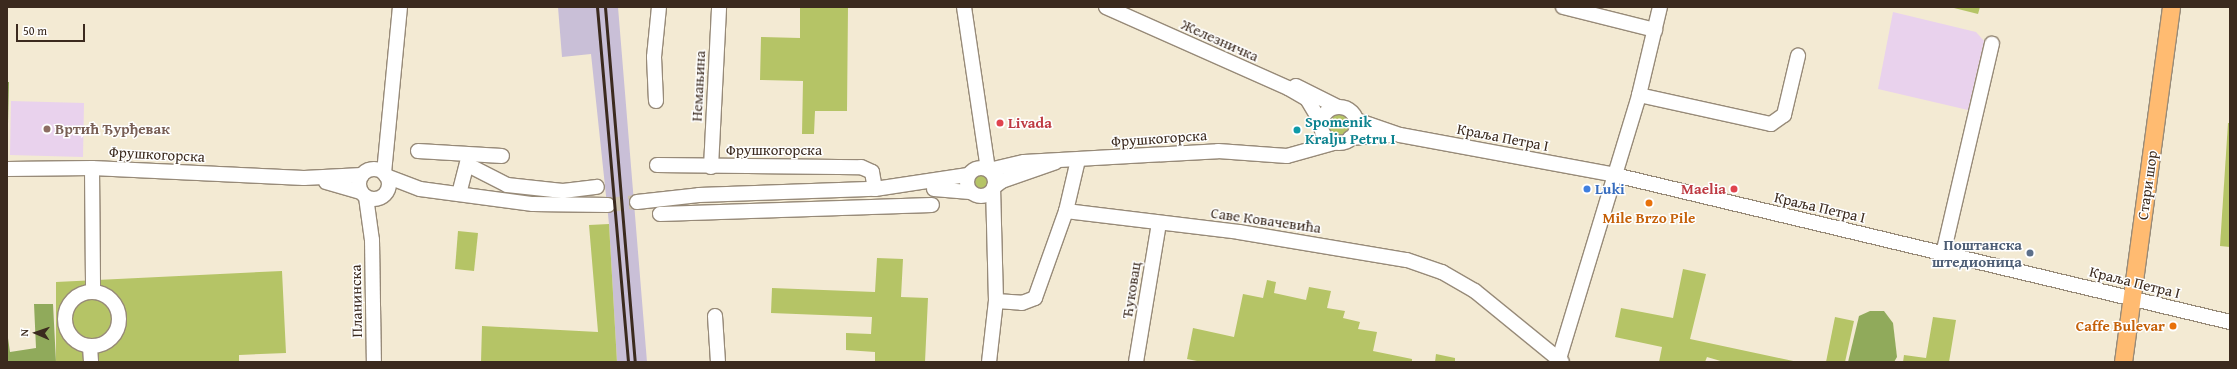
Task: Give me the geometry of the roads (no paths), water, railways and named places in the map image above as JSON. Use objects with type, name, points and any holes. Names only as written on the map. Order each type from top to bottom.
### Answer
[{"type":"main road","name":"Стари шор","points":[[2123,362],[2171,7]]},
{"type":"street","points":[[373,195],[375,173],[387,126],[400,7]]},
{"type":"street","points":[[656,102],[654,57],[659,7]]},
{"type":"street","name":"Немањина","points":[[712,167],[719,7]]},
{"type":"street","points":[[964,7],[979,121],[989,170],[995,179],[993,189],[996,301],[989,362]]},
{"type":"street","name":"Железничка","points":[[1106,7],[1278,84],[1307,99],[1321,125]]},
{"type":"street","points":[[1563,7],[1655,30]]},
{"type":"street","points":[[1561,360],[1614,175],[1639,95],[1660,7]]},
{"type":"street","points":[[1943,254],[1992,44]]},
{"type":"street","points":[[1639,95],[1771,124],[1784,115],[1798,56]]},
{"type":"street","name":"Железничка","points":[[1278,84],[1312,92],[1338,107]]},
{"type":"street","points":[[1338,107],[1347,109],[1356,120],[1344,140],[1328,139],[1321,125],[1329,110],[1338,107]]},
{"type":"street","name":"Краља Петра I","points":[[1356,120],[1400,135],[1614,175],[2230,322]]},
{"type":"street","points":[[979,121],[978,150],[970,173],[972,193],[986,216],[996,257]]},
{"type":"street","name":"Фрушкогорска","points":[[1265,153],[1305,145],[1314,139],[1321,125]]},
{"type":"street","name":"Краља Петра I","points":[[1344,140],[1400,135]]},
{"type":"street","name":"Фрушкогорска","points":[[989,170],[1024,162],[1056,162],[1218,151],[1297,155],[1344,140]]},
{"type":"street","points":[[418,151],[468,160],[502,156]]},
{"type":"street","points":[[468,160],[507,185],[563,190],[598,187]]},
{"type":"street","points":[[459,194],[468,160]]},
{"type":"street","points":[[996,301],[1022,303],[1035,298],[1066,211],[1078,160]]},
{"type":"street","name":"Фрушкогорска","points":[[993,189],[1002,181],[1056,162]]},
{"type":"street","name":"Фрушкогорска","points":[[657,165],[712,167],[862,167],[872,172],[875,189]]},
{"type":"street","points":[[92,168],[93,292]]},
{"type":"street","name":"Фрушкогорска","points":[[7,169],[92,168],[304,178],[375,173],[420,189],[562,207],[608,205]]},
{"type":"street","points":[[637,202],[792,191],[875,189],[902,186],[989,170]]},
{"type":"street","points":[[373,195],[388,186],[375,173]]},
{"type":"street","name":"Фрушкогорска","points":[[304,178],[373,195],[420,189]]},
{"type":"street","points":[[902,186],[972,193],[986,196],[993,189]]},
{"type":"street","points":[[792,191],[793,211]]},
{"type":"street","name":"Планинска","points":[[373,195],[372,240],[374,362]]},
{"type":"street","points":[[660,214],[793,211],[932,205]]},
{"type":"street","name":"Саве Ковачевића","points":[[1066,211],[1239,232],[1407,260],[1442,272],[1476,292],[1561,360]]},
{"type":"street","name":"Ћуковац","points":[[1136,362],[1159,223]]},
{"type":"street","points":[[93,292],[112,301],[119,321],[110,340],[90,347],[72,338],[65,318],[74,299],[93,292]]},
{"type":"street","points":[[716,316],[718,362]]},
{"type":"street","points":[[90,347],[91,362]]},
{"type":"tunnel","points":[[608,205],[637,202]]},
{"type":"railway","points":[[597,7],[628,362]]},
{"type":"railway","points":[[605,7],[635,362]]},
{"type":"place","name":"Livada","points":[[1000,123]]},
{"type":"place","name":"Вртић Ђурђевак","points":[[47,129]]},
{"type":"place","name":"Spomenik Kralju Petru I","points":[[1297,130]]},
{"type":"place","name":"Luki","points":[[1587,189]]},
{"type":"place","name":"Maelia","points":[[1734,189]]},
{"type":"place","name":"Mile Brzo Pile","points":[[1649,203]]},
{"type":"place","name":"Поштанска штедионица","points":[[2030,253]]},
{"type":"place","name":"Caffe Bulevar","points":[[2173,326]]}]
